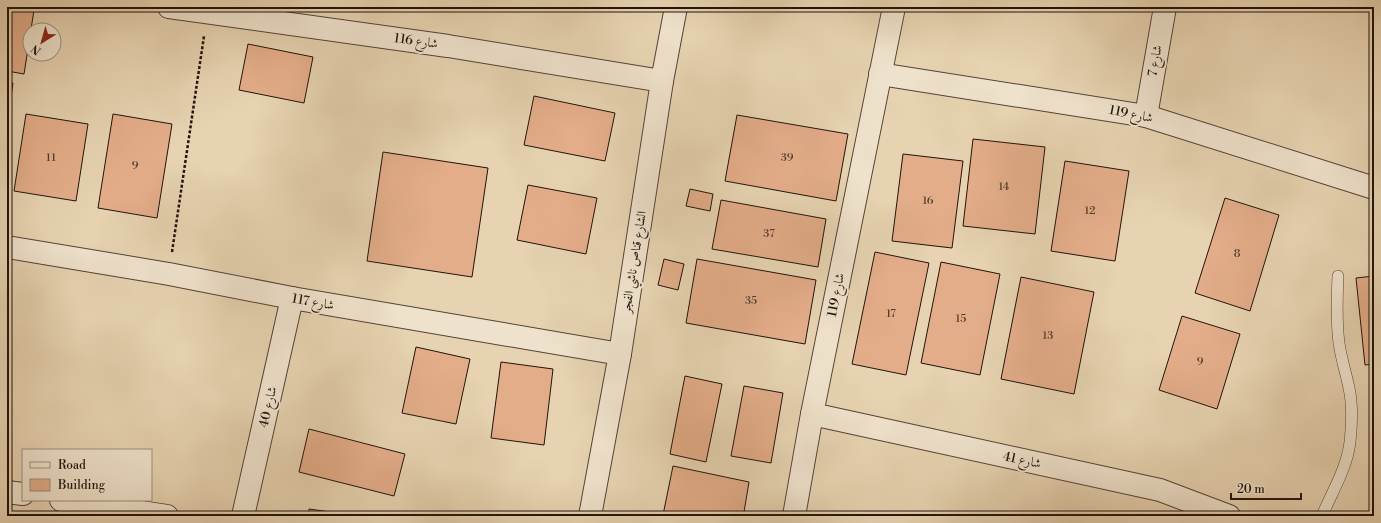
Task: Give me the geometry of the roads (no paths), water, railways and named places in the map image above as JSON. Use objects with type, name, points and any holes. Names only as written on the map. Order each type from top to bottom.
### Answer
[{"type":"street","name":"شارع 116","points":[[169,7],[448,46],[662,81]]},
{"type":"street","name":"الشارع قناص ناشي الفجر","points":[[590,516],[620,354],[662,81],[676,7]]},
{"type":"street","name":"شارع 119","points":[[794,516],[812,414],[894,7]]},
{"type":"street","name":"شارع 7","points":[[1146,116],[1165,7]]},
{"type":"street","name":"شارع 119","points":[[880,74],[1146,116],[1374,188]]},
{"type":"street","name":"شارع 117","points":[[7,247],[168,274],[292,298],[620,354]]},
{"type":"street","name":"شارع 40","points":[[244,516],[292,298]]},
{"type":"street","name":"شارع 41","points":[[812,414],[1160,490],[1229,516]]},
{"type":"street","points":[[7,492],[22,494]]},
{"type":"street","points":[[68,501],[167,516]]},
{"type":"lane","points":[[1322,516],[1346,461],[1352,426],[1352,409],[1349,388],[1342,359],[1337,322],[1338,276]]}]
